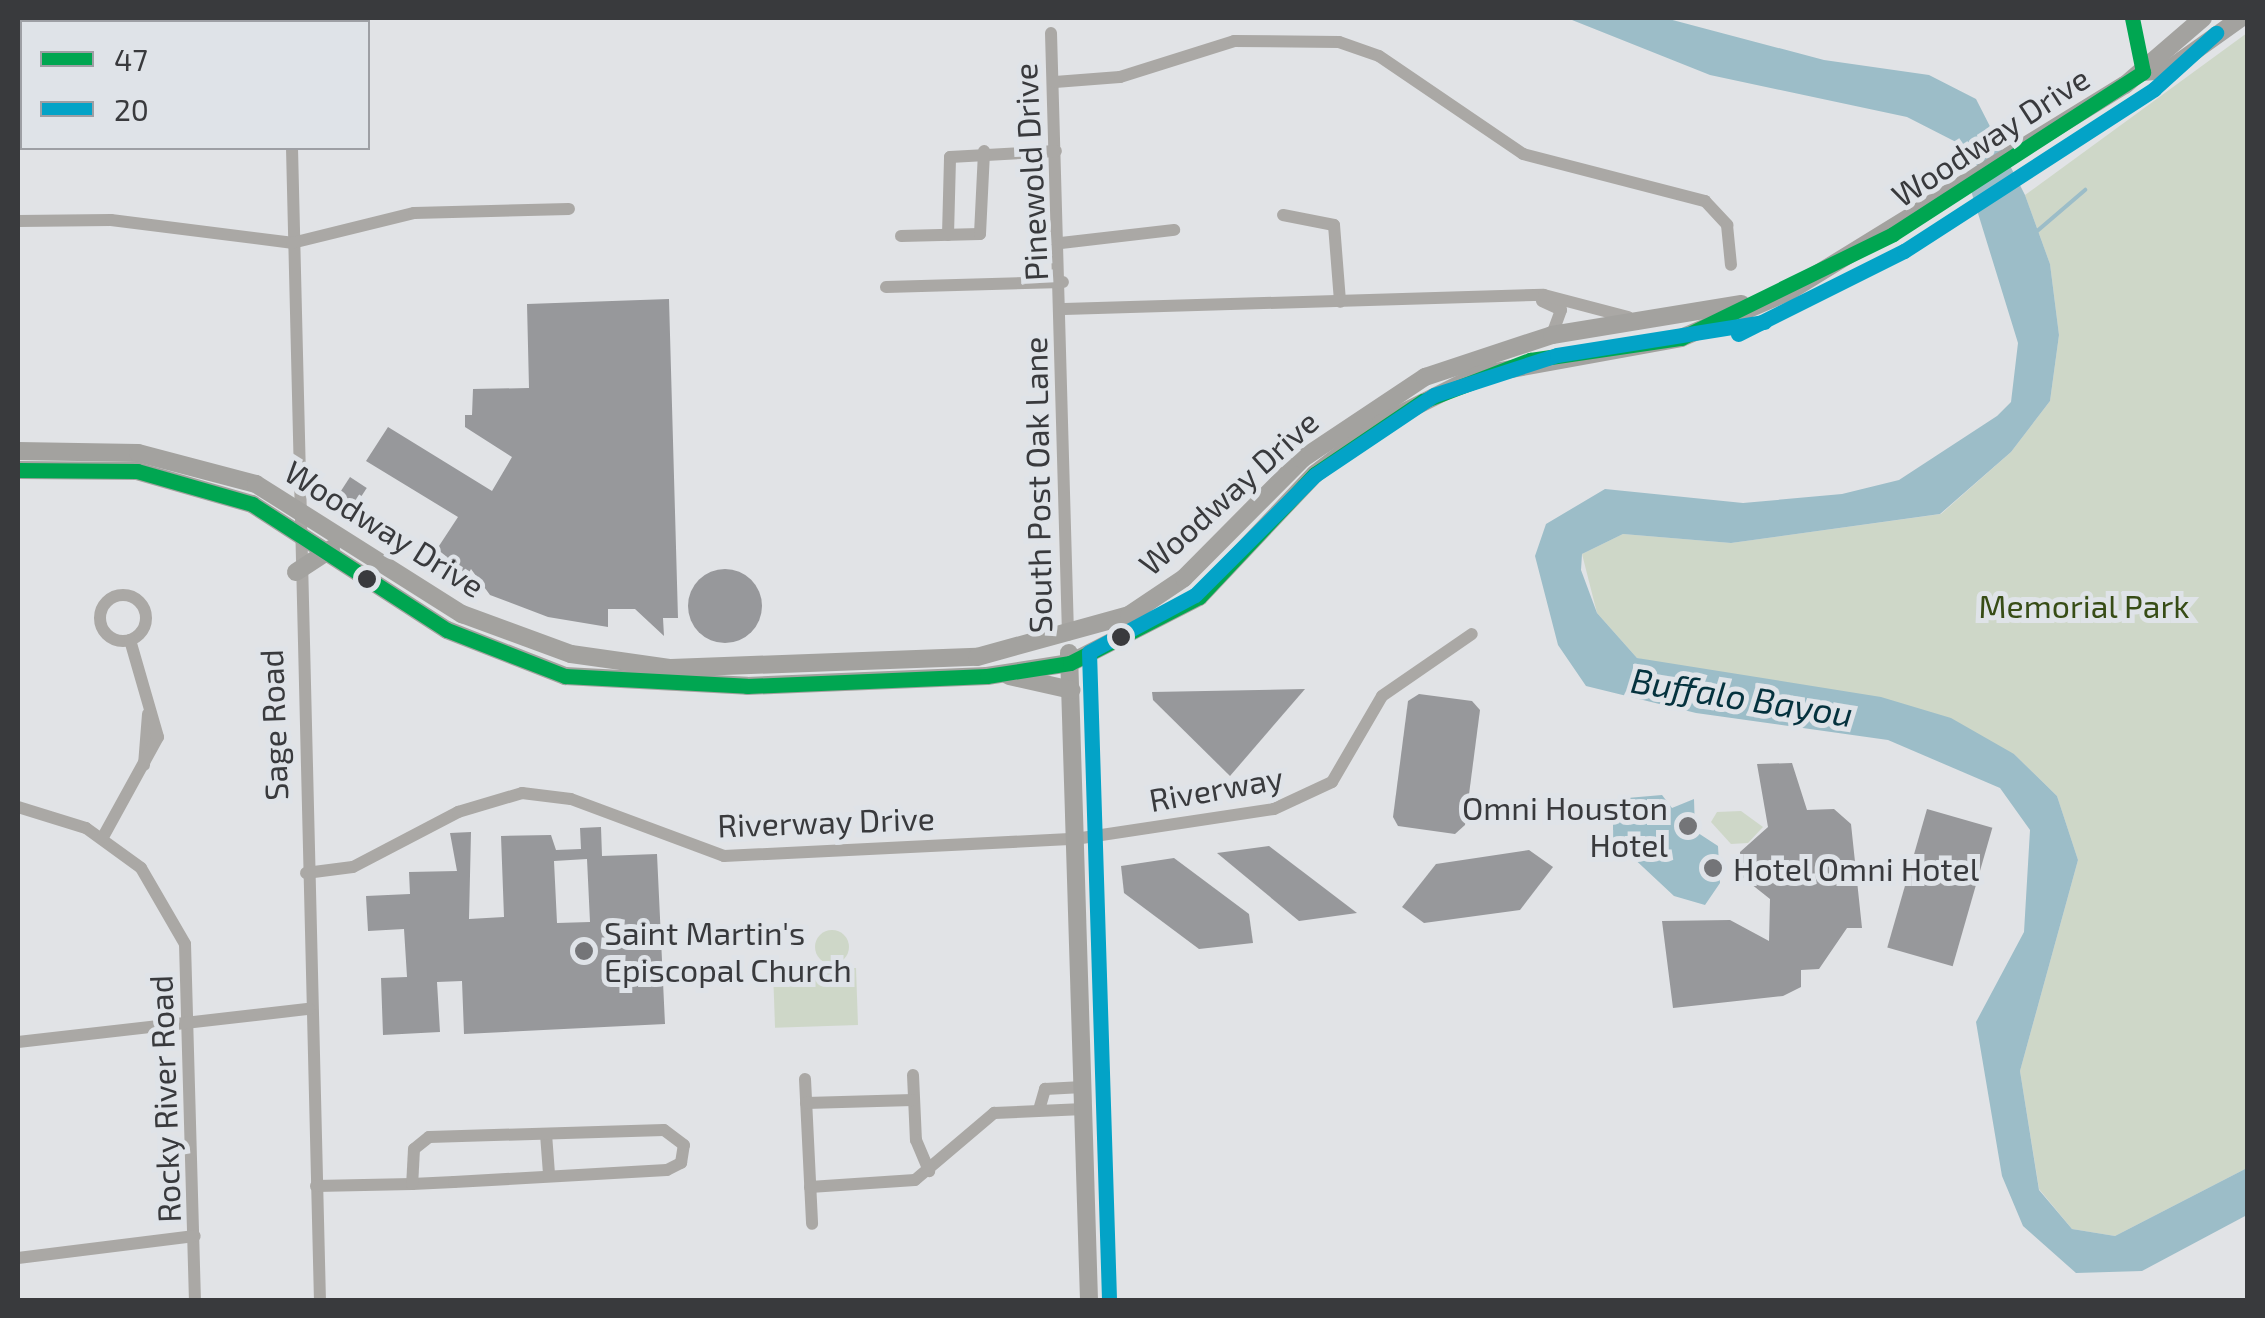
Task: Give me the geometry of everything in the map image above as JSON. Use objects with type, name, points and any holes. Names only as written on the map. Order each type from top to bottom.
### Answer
[{"type":"main road","name":"Woodway Drive","points":[[1512,355],[1681,338],[1762,302],[1893,234],[2057,129],[2143,72],[2202,18]]},
{"type":"main road","name":"Woodway Drive","points":[[2143,72],[2168,70],[2239,20]]},
{"type":"main road","name":"Woodway Drive","points":[[18,470],[137,462],[296,525],[447,630],[508,658],[659,687],[862,673],[1006,654],[1068,638],[1129,615],[1184,578],[1258,508],[1302,459],[1374,417],[1552,335],[1639,318],[1762,302]]},
{"type":"main road","name":"Woodway Drive","points":[[18,451],[228,474],[296,503],[462,614],[571,654],[660,668],[1003,675],[1070,663],[1199,597],[1314,474],[1374,417]]},
{"type":"main road","points":[[1258,508],[1272,522]]},
{"type":"main road","points":[[296,572],[331,549]]},
{"type":"main road","name":"South Post Oak Lane","points":[[1068,638],[1090,1300]]},
{"type":"main road","points":[[659,687],[660,668]]},
{"type":"main road","points":[[1003,675],[1070,690]]},
{"type":"street","points":[[2132,18],[2143,72]]},
{"type":"street","name":"Pinewold Drive","points":[[1051,33],[1064,309]]},
{"type":"street","points":[[1054,82],[1120,78],[1234,41],[1339,42],[1379,56],[1524,154],[1705,201],[1727,225],[1731,264]]},
{"type":"street","name":"Sage Road","points":[[292,150],[296,572],[320,1300]]},
{"type":"street","points":[[948,235],[947,162],[984,151],[1056,150]]},
{"type":"street","points":[[901,236],[980,234],[984,151]]},
{"type":"street","points":[[18,221],[111,220],[292,243],[414,213],[569,209]]},
{"type":"street","points":[[1283,215],[1334,225],[1340,302]]},
{"type":"street","points":[[1061,243],[1174,230]]},
{"type":"street","points":[[886,286],[1063,282]]},
{"type":"street","name":"South Post Oak Lane","points":[[1068,638],[1064,309],[1561,297],[1639,318]]},
{"type":"street","points":[[1525,298],[1561,310],[1552,335]]},
{"type":"street","name":"Riverway","points":[[1075,839],[1306,799],[1332,782],[1382,696],[1472,634]]},
{"type":"street","points":[[103,838],[158,737],[148,714],[130,640]]},
{"type":"street","name":"Riverway Drive","points":[[306,873],[354,866],[458,812],[522,793],[571,798],[724,856],[1075,839]]},
{"type":"street","name":"Rocky River Road","points":[[18,807],[103,838],[141,868],[174,918],[190,1015],[195,1300]]},
{"type":"street","points":[[18,1042],[190,1015],[310,1009]]},
{"type":"street","points":[[912,1075],[929,1171]]},
{"type":"street","points":[[805,1079],[812,1224]]},
{"type":"street","points":[[1039,1110],[1044,1089],[1083,1088]]},
{"type":"street","points":[[806,1103],[914,1100]]},
{"type":"street","points":[[810,1187],[891,1184],[929,1171],[994,1114],[1084,1109]]},
{"type":"street","points":[[316,1186],[412,1184],[666,1170],[681,1163],[684,1145],[664,1130],[425,1138],[414,1149],[412,1184]]},
{"type":"street","points":[[546,1134],[548,1174]]},
{"type":"street","points":[[18,1258],[195,1236]]},
{"type":"green space","name":"Memorial Park","points":[[2247,33],[2247,1168],[2115,1236],[2072,1229],[2039,1189],[2020,1071],[2078,860],[2057,796],[2014,754],[1637,658],[1597,613],[1582,554],[1623,534],[1731,543],[1941,514],[2011,452],[2050,401],[2059,335],[2050,264],[2025,195]]},
{"type":"green space","points":[[1741,811],[1763,827],[1748,843],[1731,844],[1711,822],[1717,812]]},
{"type":"green space","points":[[832,930],[844,935],[849,947],[844,959],[832,964],[820,959],[815,947],[820,935]]},
{"type":"green space","points":[[856,968],[858,1025],[775,1028],[773,971]]},
{"type":"water","name":"Buffalo Bayou","points":[[1567,18],[1665,18],[1824,60],[1929,75],[1976,99],[2025,195],[2050,264],[2059,335],[2050,401],[2011,452],[1940,514],[1731,543],[1623,534],[1582,554],[1581,570],[1597,613],[1637,658],[1881,697],[1951,718],[2014,754],[2057,796],[2078,860],[2020,1071],[2039,1190],[2072,1229],[2115,1236],[2247,1168],[2247,1215],[2142,1271],[2076,1273],[2023,1226],[2002,1176],[1976,1022],[2024,932],[2030,830],[2000,788],[1888,740],[1696,713],[1586,686],[1558,645],[1535,556],[1546,524],[1605,489],[1743,503],[1842,494],[1899,480],[1997,416],[2011,402],[2018,343],[1956,142],[1907,117],[1710,75]]},
{"type":"water","points":[[1662,795],[1672,808],[1694,799],[1695,831],[1718,846],[1720,883],[1705,905],[1674,896],[1613,839],[1613,815],[1627,798]]},
{"type":"building","points":[[669,299],[678,618],[663,618],[664,636],[635,609],[608,609],[608,627],[548,617],[490,595],[471,569],[466,578],[441,567],[447,557],[437,549],[458,517],[366,461],[388,427],[492,491],[512,457],[465,427],[465,415],[472,415],[473,389],[529,388],[527,304]]},
{"type":"building","points":[[350,477],[367,488],[350,514],[333,503]]},
{"type":"building","points":[[725,569],[751,580],[762,606],[751,632],[725,643],[699,632],[688,606],[699,580]]},
{"type":"building","points":[[1305,689],[1230,776],[1153,700],[1152,692]]},
{"type":"building","points":[[1419,694],[1472,701],[1480,710],[1465,825],[1455,834],[1398,826],[1393,817],[1408,701]]},
{"type":"building","name":"Omni Houston Hotel","points":[[1792,763],[1807,810],[1834,809],[1851,824],[1862,928],[1847,928],[1819,969],[1801,970],[1801,987],[1783,996],[1673,1008],[1662,921],[1730,920],[1769,941],[1770,899],[1741,876],[1740,852],[1768,827],[1757,764]]},
{"type":"building","points":[[1927,809],[1992,828],[1953,966],[1887,947]]},
{"type":"building","name":"Saint Martin's Episcopal Church","points":[[601,827],[602,856],[657,854],[665,1024],[464,1034],[462,981],[437,982],[440,1032],[383,1035],[381,978],[407,977],[404,929],[368,931],[366,896],[410,894],[409,872],[457,871],[450,833],[471,832],[469,919],[504,917],[501,836],[551,835],[556,850],[581,849],[580,828]],"holes":[[[587,859],[590,922],[557,923],[554,861]]]},
{"type":"building","points":[[1269,846],[1357,913],[1299,921],[1217,853]]},
{"type":"building","points":[[1529,850],[1553,867],[1520,910],[1424,923],[1402,907],[1436,864]]},
{"type":"building","points":[[1174,858],[1249,914],[1253,943],[1199,949],[1124,893],[1121,866]]},
{"type":"waterway","points":[[2036,232],[2085,190]]},
{"type":"transit line","name":"47","points":[[18,470],[137,471],[252,504],[447,630],[565,676],[747,686],[987,676],[1070,663],[1199,597],[1315,474],[1423,401],[1530,360],[1681,338],[1893,234],[2143,72],[2132,18]]},
{"type":"transit line","name":"20","points":[[1738,334],[1904,251],[2154,89],[2216,33]]},
{"type":"transit line","name":"20","points":[[1109,1299],[1089,652],[1195,595],[1315,475],[1434,395],[1557,355],[1764,322]]},
{"type":"place","name":"Omni Houston Hotel","points":[[1688,826]]},
{"type":"place","name":"Hotel Omni Hotel","points":[[1713,868]]},
{"type":"place","name":"Saint Martin's Episcopal Church","points":[[584,951]]}]
